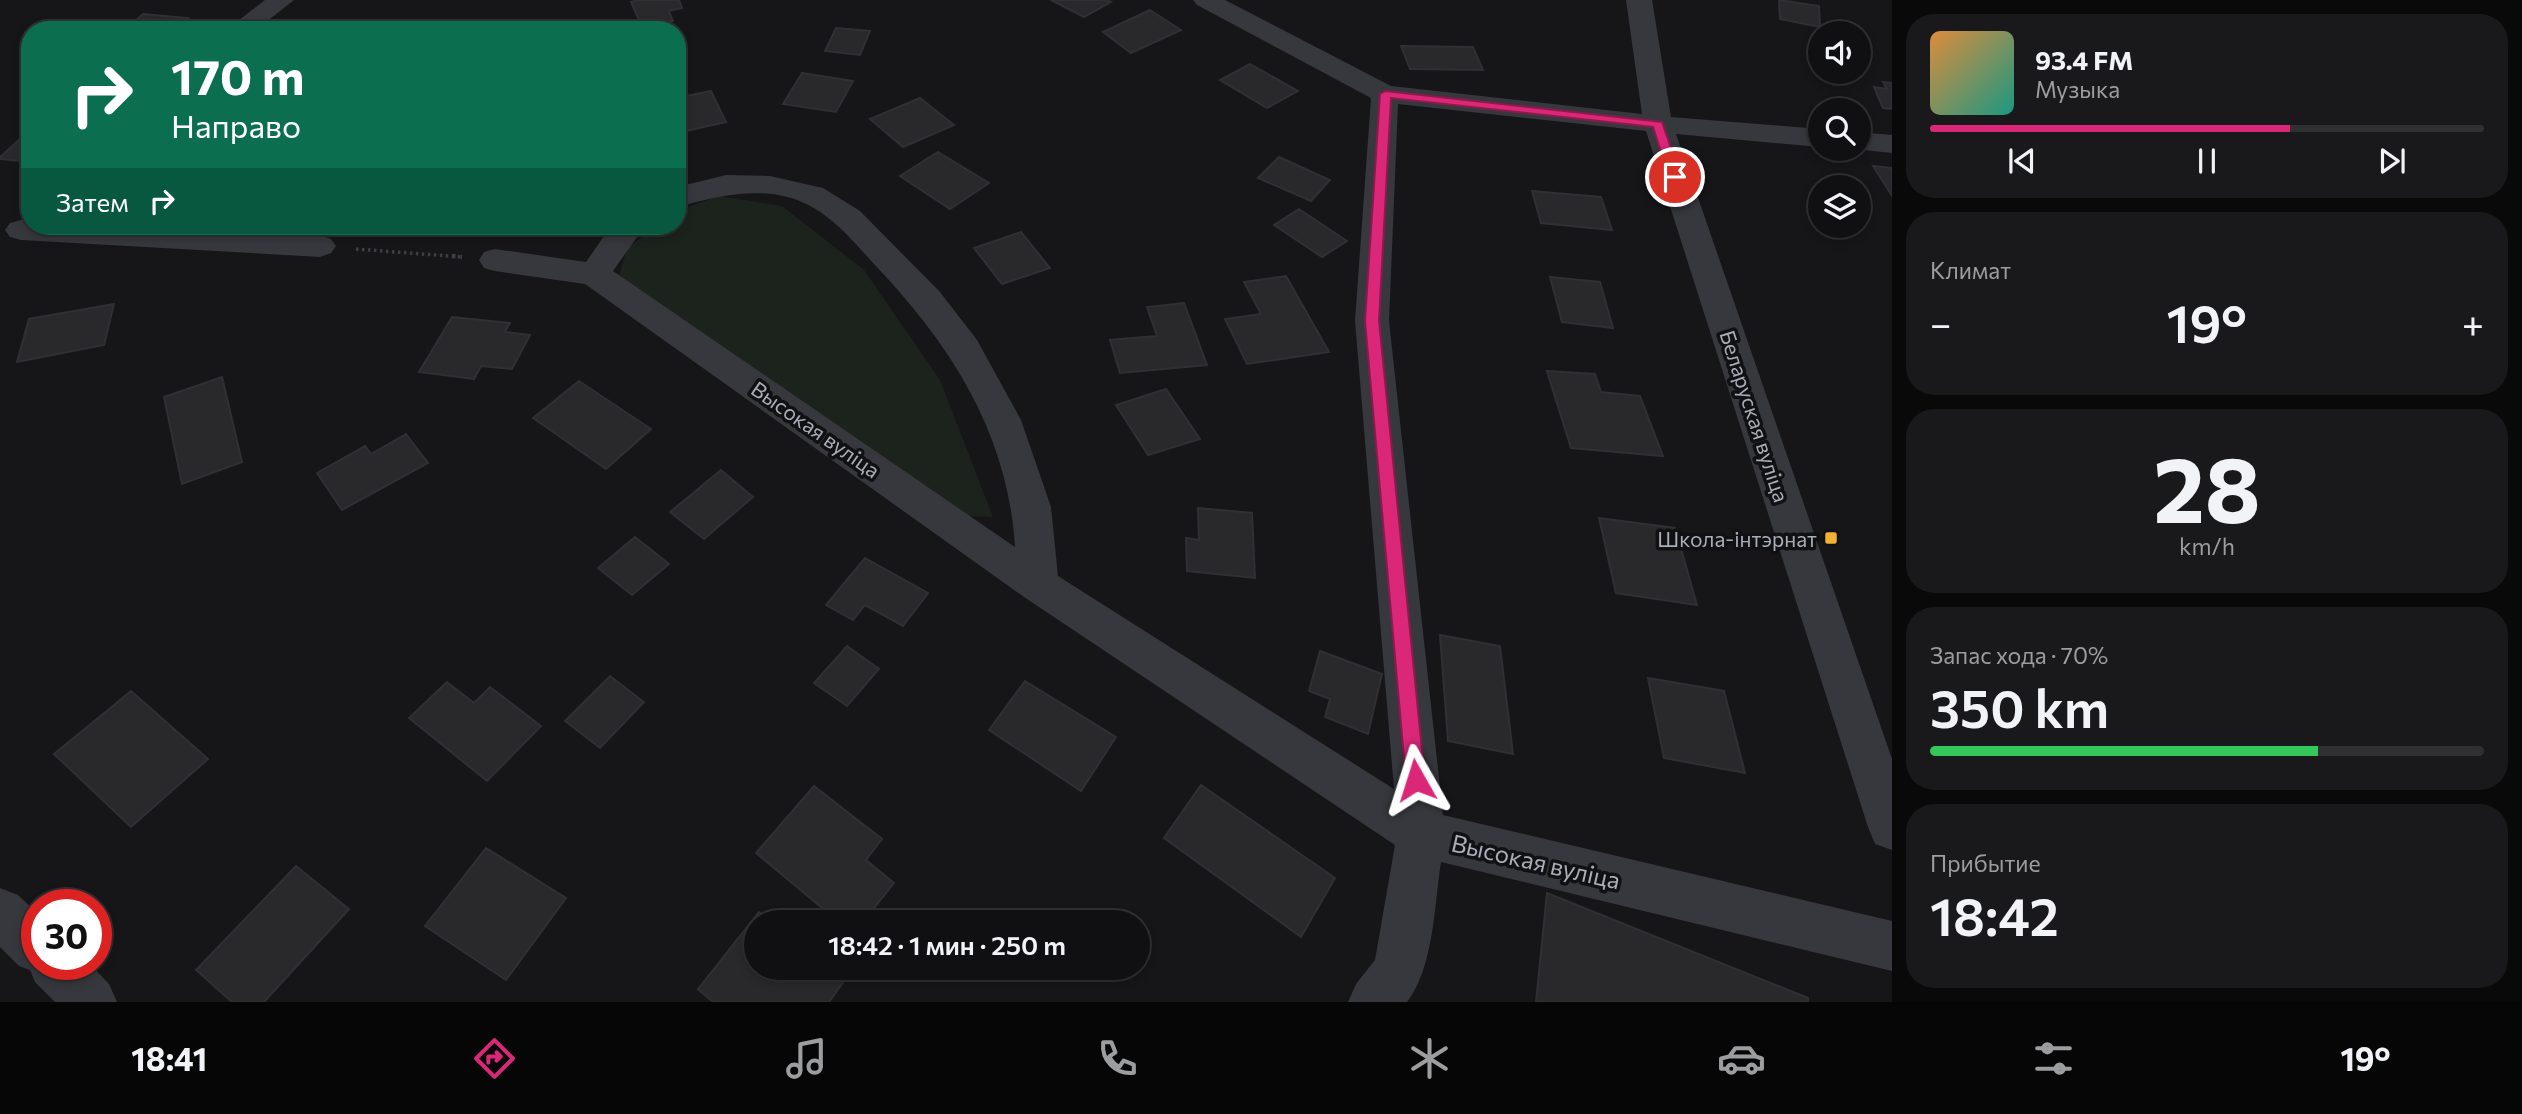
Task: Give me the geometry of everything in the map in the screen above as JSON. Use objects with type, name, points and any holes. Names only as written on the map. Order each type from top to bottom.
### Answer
[{"type":"street","points":[[249,21],[281,0]]},
{"type":"street","points":[[1206,0],[1385,94],[1658,124],[1808,137]]},
{"type":"street","name":"Беларуская вуліца","points":[[1639,0],[1658,124],[1892,827]]},
{"type":"street","points":[[1374,1002],[1399,971],[1421,834],[1372,321],[1385,94]]},
{"type":"street","points":[[1871,142],[1892,144]]},
{"type":"street","points":[[686,195],[726,184],[771,185],[813,195],[849,218],[928,300],[964,349],[1003,420],[1032,508],[1038,585]]},
{"type":"street","points":[[42,235],[320,246]]},
{"type":"street","points":[[594,274],[620,235]]},
{"type":"street","name":"Высокая вуліца","points":[[495,260],[594,274],[1038,585],[1421,834],[1892,946]]},
{"type":"street","points":[[0,913],[21,933]]},
{"type":"street","points":[[69,980],[91,1002]]},
{"type":"path","points":[[320,246],[495,260]]},
{"type":"shaded area","points":[[719,196],[782,206],[864,270],[940,380],[993,517],[938,515],[613,298],[627,248],[645,235],[686,235],[686,208]]},
{"type":"building","points":[[679,0],[682,8],[669,11],[673,21],[639,21],[631,2]]},
{"type":"building","points":[[1051,0],[1106,0],[1111,2],[1084,17]]},
{"type":"building","points":[[1779,0],[1819,6],[1820,21],[1808,21],[1808,25],[1780,19]]},
{"type":"building","points":[[1150,10],[1181,30],[1131,53],[1103,32]]},
{"type":"building","points":[[143,14],[188,18],[185,21],[135,21]]},
{"type":"building","points":[[836,28],[870,31],[860,55],[825,51]]},
{"type":"building","points":[[1401,46],[1473,47],[1483,70],[1410,69]]},
{"type":"building","points":[[1250,64],[1298,91],[1267,108],[1220,80]]},
{"type":"building","points":[[802,73],[853,81],[836,112],[783,104]]},
{"type":"building","points":[[1883,82],[1892,83],[1892,109],[1883,108],[1874,87],[1887,89]]},
{"type":"building","points":[[711,91],[726,122],[686,131],[686,96]]},
{"type":"building","points":[[920,98],[954,125],[903,147],[870,119]]},
{"type":"building","points":[[21,138],[21,161],[0,157]]},
{"type":"building","points":[[938,152],[989,183],[950,209],[900,176]]},
{"type":"building","points":[[1279,157],[1330,180],[1311,201],[1258,178]]},
{"type":"building","points":[[1873,166],[1892,168],[1892,196]]},
{"type":"building","points":[[1532,191],[1601,197],[1612,230],[1541,223]]},
{"type":"building","points":[[1299,209],[1347,241],[1322,257],[1274,225]]},
{"type":"building","points":[[1021,232],[1050,268],[1002,284],[974,248]]},
{"type":"building","points":[[1286,276],[1329,352],[1247,364],[1225,319],[1261,314],[1244,282]]},
{"type":"building","points":[[1550,277],[1600,282],[1613,328],[1562,322]]},
{"type":"building","points":[[1184,303],[1207,365],[1120,373],[1110,340],[1157,336],[1147,307]]},
{"type":"building","points":[[114,304],[104,345],[17,362],[29,319]]},
{"type":"building","points":[[452,317],[510,323],[505,332],[530,335],[512,369],[481,366],[474,379],[419,372]]},
{"type":"building","points":[[1547,371],[1595,374],[1601,392],[1640,396],[1663,456],[1571,448]]},
{"type":"building","points":[[222,377],[242,462],[182,484],[164,397]]},
{"type":"building","points":[[579,381],[651,429],[606,469],[533,418]]},
{"type":"building","points":[[1166,389],[1200,439],[1148,455],[1116,405]]},
{"type":"building","points":[[406,434],[428,463],[342,510],[317,473],[365,446],[371,454]]},
{"type":"building","points":[[721,470],[753,497],[704,539],[670,512]]},
{"type":"building","points":[[1198,508],[1252,513],[1255,578],[1187,571],[1186,538],[1199,540]]},
{"type":"building","points":[[1599,518],[1675,528],[1697,605],[1616,593]]},
{"type":"building","points":[[635,537],[669,564],[632,595],[598,568]]},
{"type":"building","points":[[865,558],[928,593],[903,626],[865,605],[853,620],[826,605]]},
{"type":"building","points":[[1440,635],[1500,646],[1513,754],[1448,741]]},
{"type":"building","points":[[847,646],[879,669],[847,706],[814,683]]},
{"type":"building","points":[[1320,651],[1382,674],[1368,734],[1325,717],[1330,699],[1309,691]]},
{"type":"building","points":[[610,676],[644,702],[600,748],[565,721]]},
{"type":"building","points":[[1648,678],[1724,691],[1745,773],[1664,758]]},
{"type":"building","points":[[1025,681],[1116,737],[1081,791],[989,730]]},
{"type":"building","points":[[447,682],[474,703],[490,687],[541,726],[487,781],[409,718]]},
{"type":"building","points":[[131,691],[208,759],[131,827],[54,754]]},
{"type":"building","points":[[1201,785],[1335,878],[1301,937],[1164,838]]},
{"type":"building","points":[[814,786],[882,839],[866,860],[894,883],[873,910],[825,910],[756,853]]},
{"type":"building","points":[[486,848],[566,898],[506,980],[425,926]]},
{"type":"building","points":[[296,866],[349,909],[264,1002],[232,1002],[196,970]]},
{"type":"building","points":[[1547,893],[1808,998],[1808,1002],[1536,1002]]},
{"type":"building","points":[[744,931],[744,980],[844,981],[829,1002],[713,1002],[698,989]]},
{"type":"place","name":"Школа-інтэрнат","points":[[1831,538]]},
{"type":"route","points":[[1416,780],[1372,321],[1385,94],[1658,124],[1675,177]]}]
